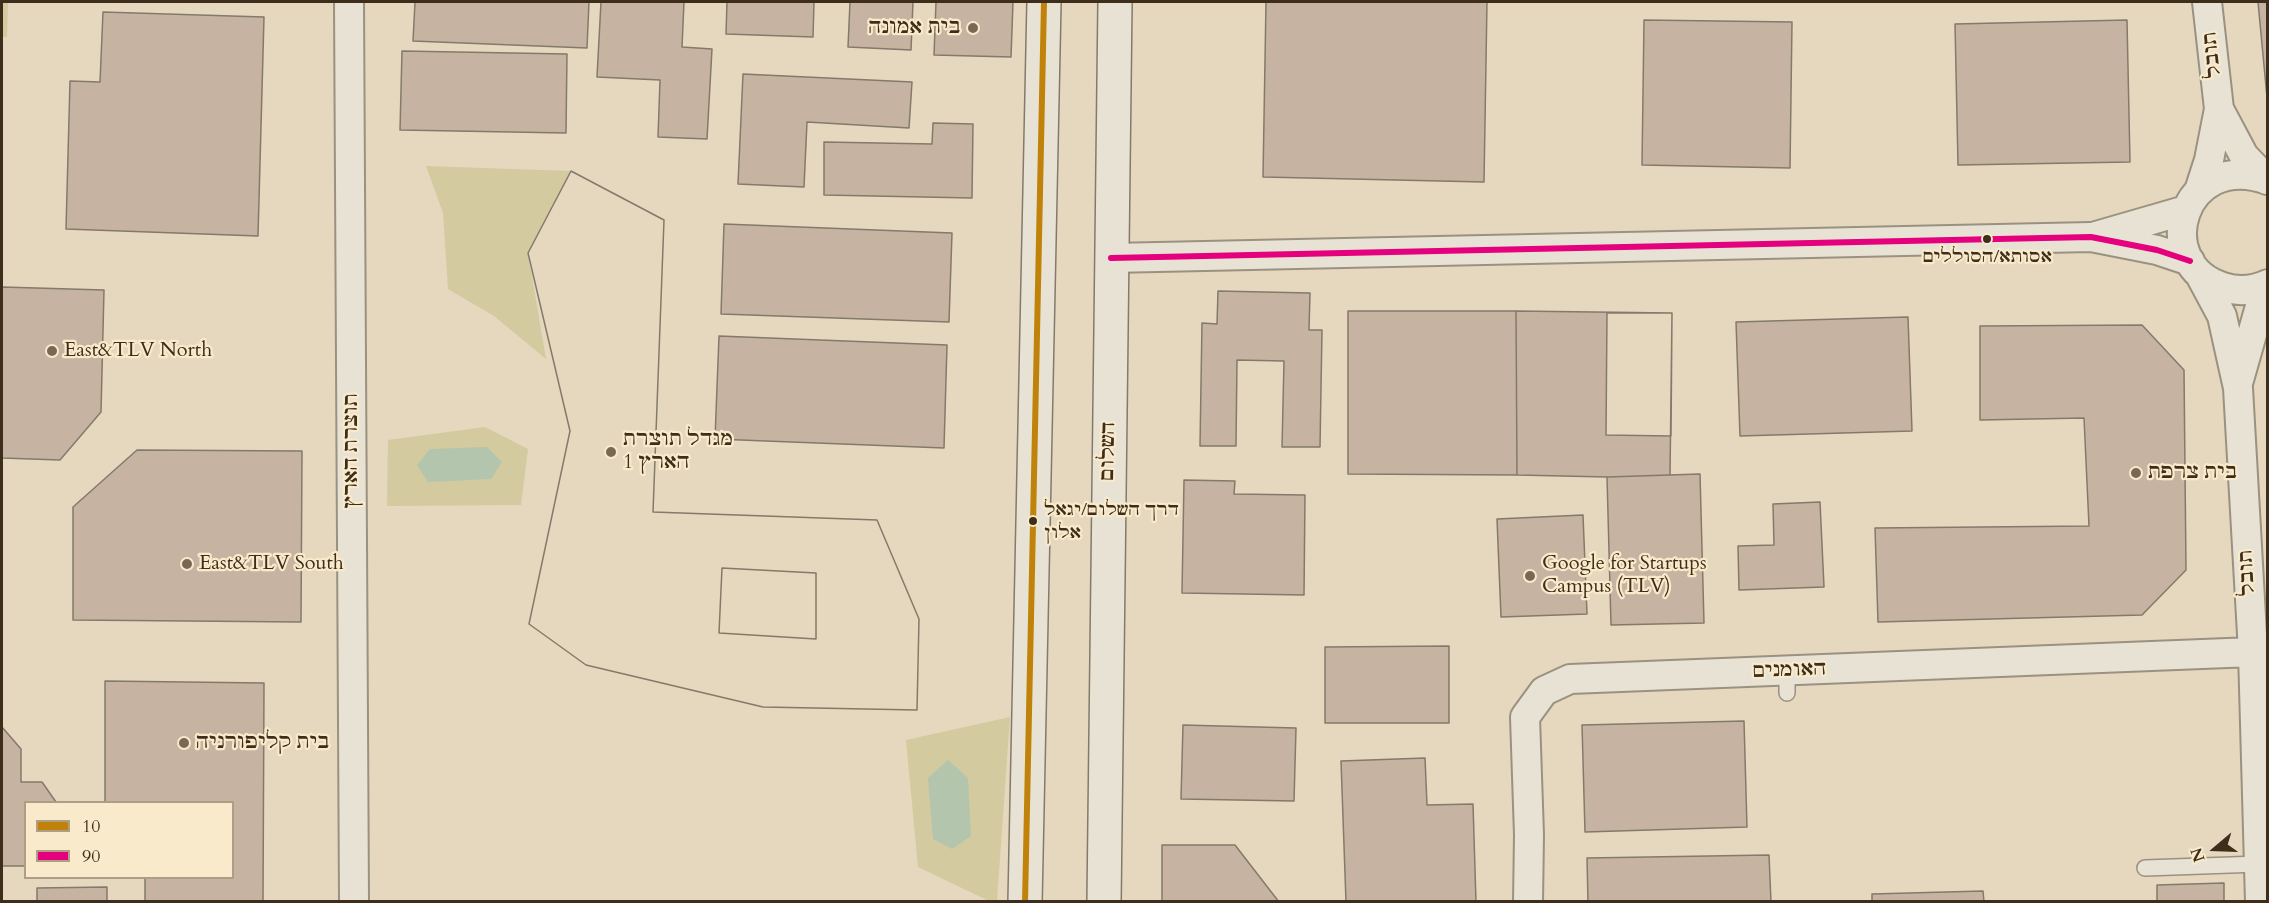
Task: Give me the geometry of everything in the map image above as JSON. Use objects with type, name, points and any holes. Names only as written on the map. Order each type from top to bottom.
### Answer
[{"type":"main road","points":[[1025,902],[1044,2]]},
{"type":"main road","name":"השלום","points":[[1104,902],[1115,2]]},
{"type":"street","name":"תוצרת הארץ","points":[[349,2],[354,902]]},
{"type":"street","name":"תובל","points":[[2206,2],[2219,110],[2209,160],[2182,236],[2184,249],[2222,316],[2238,388],[2253,652],[2261,729],[2260,902]]},
{"type":"street","name":"תובל","points":[[2219,110],[2244,156],[2267,180]]},
{"type":"street","points":[[2091,237],[2193,201],[2210,182],[2231,175],[2253,175],[2267,180]]},
{"type":"street","points":[[1111,258],[2091,237],[2157,250],[2195,268],[2215,285],[2232,290],[2249,290],[2267,285]]},
{"type":"street","name":"תובל","points":[[2238,388],[2267,285]]},
{"type":"street","name":"האומנים","points":[[1528,902],[1526,717],[1544,691],[1570,679],[1787,682],[2082,667],[2253,652]]},
{"type":"lane","points":[[2145,868],[2259,864]]},
{"type":"shaded area","points":[[2,2],[8,2],[7,37],[2,37]]},
{"type":"shaded area","points":[[426,166],[571,171],[528,253],[546,359],[494,316],[448,289],[443,213]]},
{"type":"shaded area","points":[[485,427],[528,449],[521,505],[387,506],[388,440]]},
{"type":"shaded area","points":[[487,447],[502,462],[491,479],[428,482],[417,465],[430,449]]},
{"type":"shaded area","points":[[1010,717],[997,901],[989,901],[918,867],[906,740]]},
{"type":"shaded area","points":[[948,760],[968,778],[971,836],[952,849],[933,839],[928,778]]},
{"type":"building","points":[[415,2],[589,2],[587,48],[413,41]]},
{"type":"building","points":[[601,2],[684,2],[682,47],[712,49],[707,139],[658,137],[660,80],[597,77]]},
{"type":"building","points":[[727,2],[814,2],[813,37],[726,34]]},
{"type":"building","points":[[850,2],[913,2],[911,50],[848,47]]},
{"type":"building","name":"בית אמונה","points":[[936,2],[1013,2],[1011,57],[934,55]]},
{"type":"building","points":[[1266,2],[1487,2],[1484,182],[1263,177]]},
{"type":"building","points":[[2258,2],[2268,2],[2268,108]]},
{"type":"building","points":[[103,12],[264,17],[258,236],[66,229],[70,81],[100,82]]},
{"type":"building","points":[[1644,20],[1792,22],[1790,168],[1642,165]]},
{"type":"building","points":[[2127,20],[2130,162],[1958,165],[1955,24]]},
{"type":"building","points":[[402,51],[567,54],[566,133],[400,130]]},
{"type":"building","points":[[743,74],[912,82],[909,128],[807,122],[804,187],[738,184]]},
{"type":"building","points":[[933,123],[973,124],[972,198],[824,195],[824,142],[932,144]]},
{"type":"building","name":"מגדל תוצרת הארץ 1","points":[[571,171],[664,220],[653,512],[877,520],[919,619],[917,710],[763,707],[586,665],[529,624],[570,431],[528,253]],"holes":[[[722,568],[816,573],[816,639],[719,633]]]},
{"type":"building","name":"מגדל תוצרת הארץ 1","points":[[571,171],[664,220],[653,512],[877,520],[919,619],[917,710],[763,707],[586,665],[529,624],[570,431],[528,253]]},
{"type":"building","points":[[724,224],[952,233],[949,322],[721,314]]},
{"type":"building","name":"East&TLV North","points":[[2,287],[104,290],[101,412],[60,460],[2,458]]},
{"type":"building","points":[[1218,291],[1310,293],[1309,330],[1322,330],[1320,447],[1282,447],[1284,361],[1237,360],[1236,446],[1200,446],[1202,323],[1217,324]]},
{"type":"building","points":[[1348,311],[1516,311],[1517,475],[1348,474]]},
{"type":"building","points":[[1516,311],[1672,313],[1670,475],[1607,477],[1517,475]]},
{"type":"building","points":[[1607,313],[1672,313],[1671,436],[1606,435]]},
{"type":"building","points":[[1908,317],[1912,431],[1740,436],[1736,322]]},
{"type":"building","name":"בית צרפת","points":[[2142,325],[2184,370],[2186,570],[2142,615],[1878,622],[1875,528],[2089,526],[2084,418],[1980,420],[1980,326]]},
{"type":"building","points":[[719,336],[947,345],[944,448],[715,439]]},
{"type":"building","name":"East&TLV South","points":[[137,450],[302,451],[301,622],[73,620],[73,507]]},
{"type":"building","points":[[1700,474],[1704,623],[1611,625],[1607,477]]},
{"type":"building","points":[[1184,480],[1235,481],[1234,494],[1305,495],[1304,595],[1182,593]]},
{"type":"building","points":[[1820,502],[1824,587],[1739,590],[1738,546],[1774,545],[1773,504]]},
{"type":"building","points":[[1583,515],[1587,614],[1501,617],[1497,519]]},
{"type":"building","points":[[722,568],[816,573],[816,639],[719,633]]},
{"type":"building","points":[[1449,646],[1449,723],[1325,723],[1325,647]]},
{"type":"building","name":"בית קליפורניה","points":[[105,681],[264,683],[263,902],[145,902],[145,879],[234,879],[234,801],[105,801]]},
{"type":"building","points":[[1744,721],[1747,827],[1585,832],[1582,725]]},
{"type":"building","points":[[1183,725],[1296,728],[1294,801],[1181,799]]},
{"type":"building","points":[[2,727],[21,749],[21,782],[42,782],[55,801],[24,801],[24,866],[2,866]]},
{"type":"building","points":[[1425,758],[1427,805],[1473,804],[1476,902],[1346,902],[1341,761]]},
{"type":"building","points":[[1162,845],[1235,845],[1279,902],[1162,902]]},
{"type":"building","points":[[1769,855],[1771,902],[1588,902],[1587,858]]},
{"type":"building","points":[[2224,883],[2224,902],[2157,902],[2157,885]]},
{"type":"building","points":[[107,887],[107,902],[37,902],[37,888]]},
{"type":"building","points":[[1983,891],[1984,902],[1872,902],[1872,894]]},
{"type":"transit line","name":"10","points":[[1025,902],[1044,2]]},
{"type":"transit line","name":"90","points":[[1111,258],[2091,237],[2157,250],[2190,261]]},
{"type":"place","name":"בית אמונה","points":[[973,28]]},
{"type":"place","name":"אסותא/הסוללים","points":[[1987,239]]},
{"type":"place","name":"East&TLV North","points":[[52,351]]},
{"type":"place","name":"מגדל תוצרת הארץ 1","points":[[611,452]]},
{"type":"place","name":"בית צרפת","points":[[2136,473]]},
{"type":"place","name":"דרך השלום/יגאל אלון","points":[[1033,521]]},
{"type":"place","name":"East&TLV South","points":[[187,564]]},
{"type":"place","name":"Google for Startups Campus (TLV)","points":[[1530,576]]},
{"type":"place","name":"בית קליפורניה","points":[[184,743]]}]
